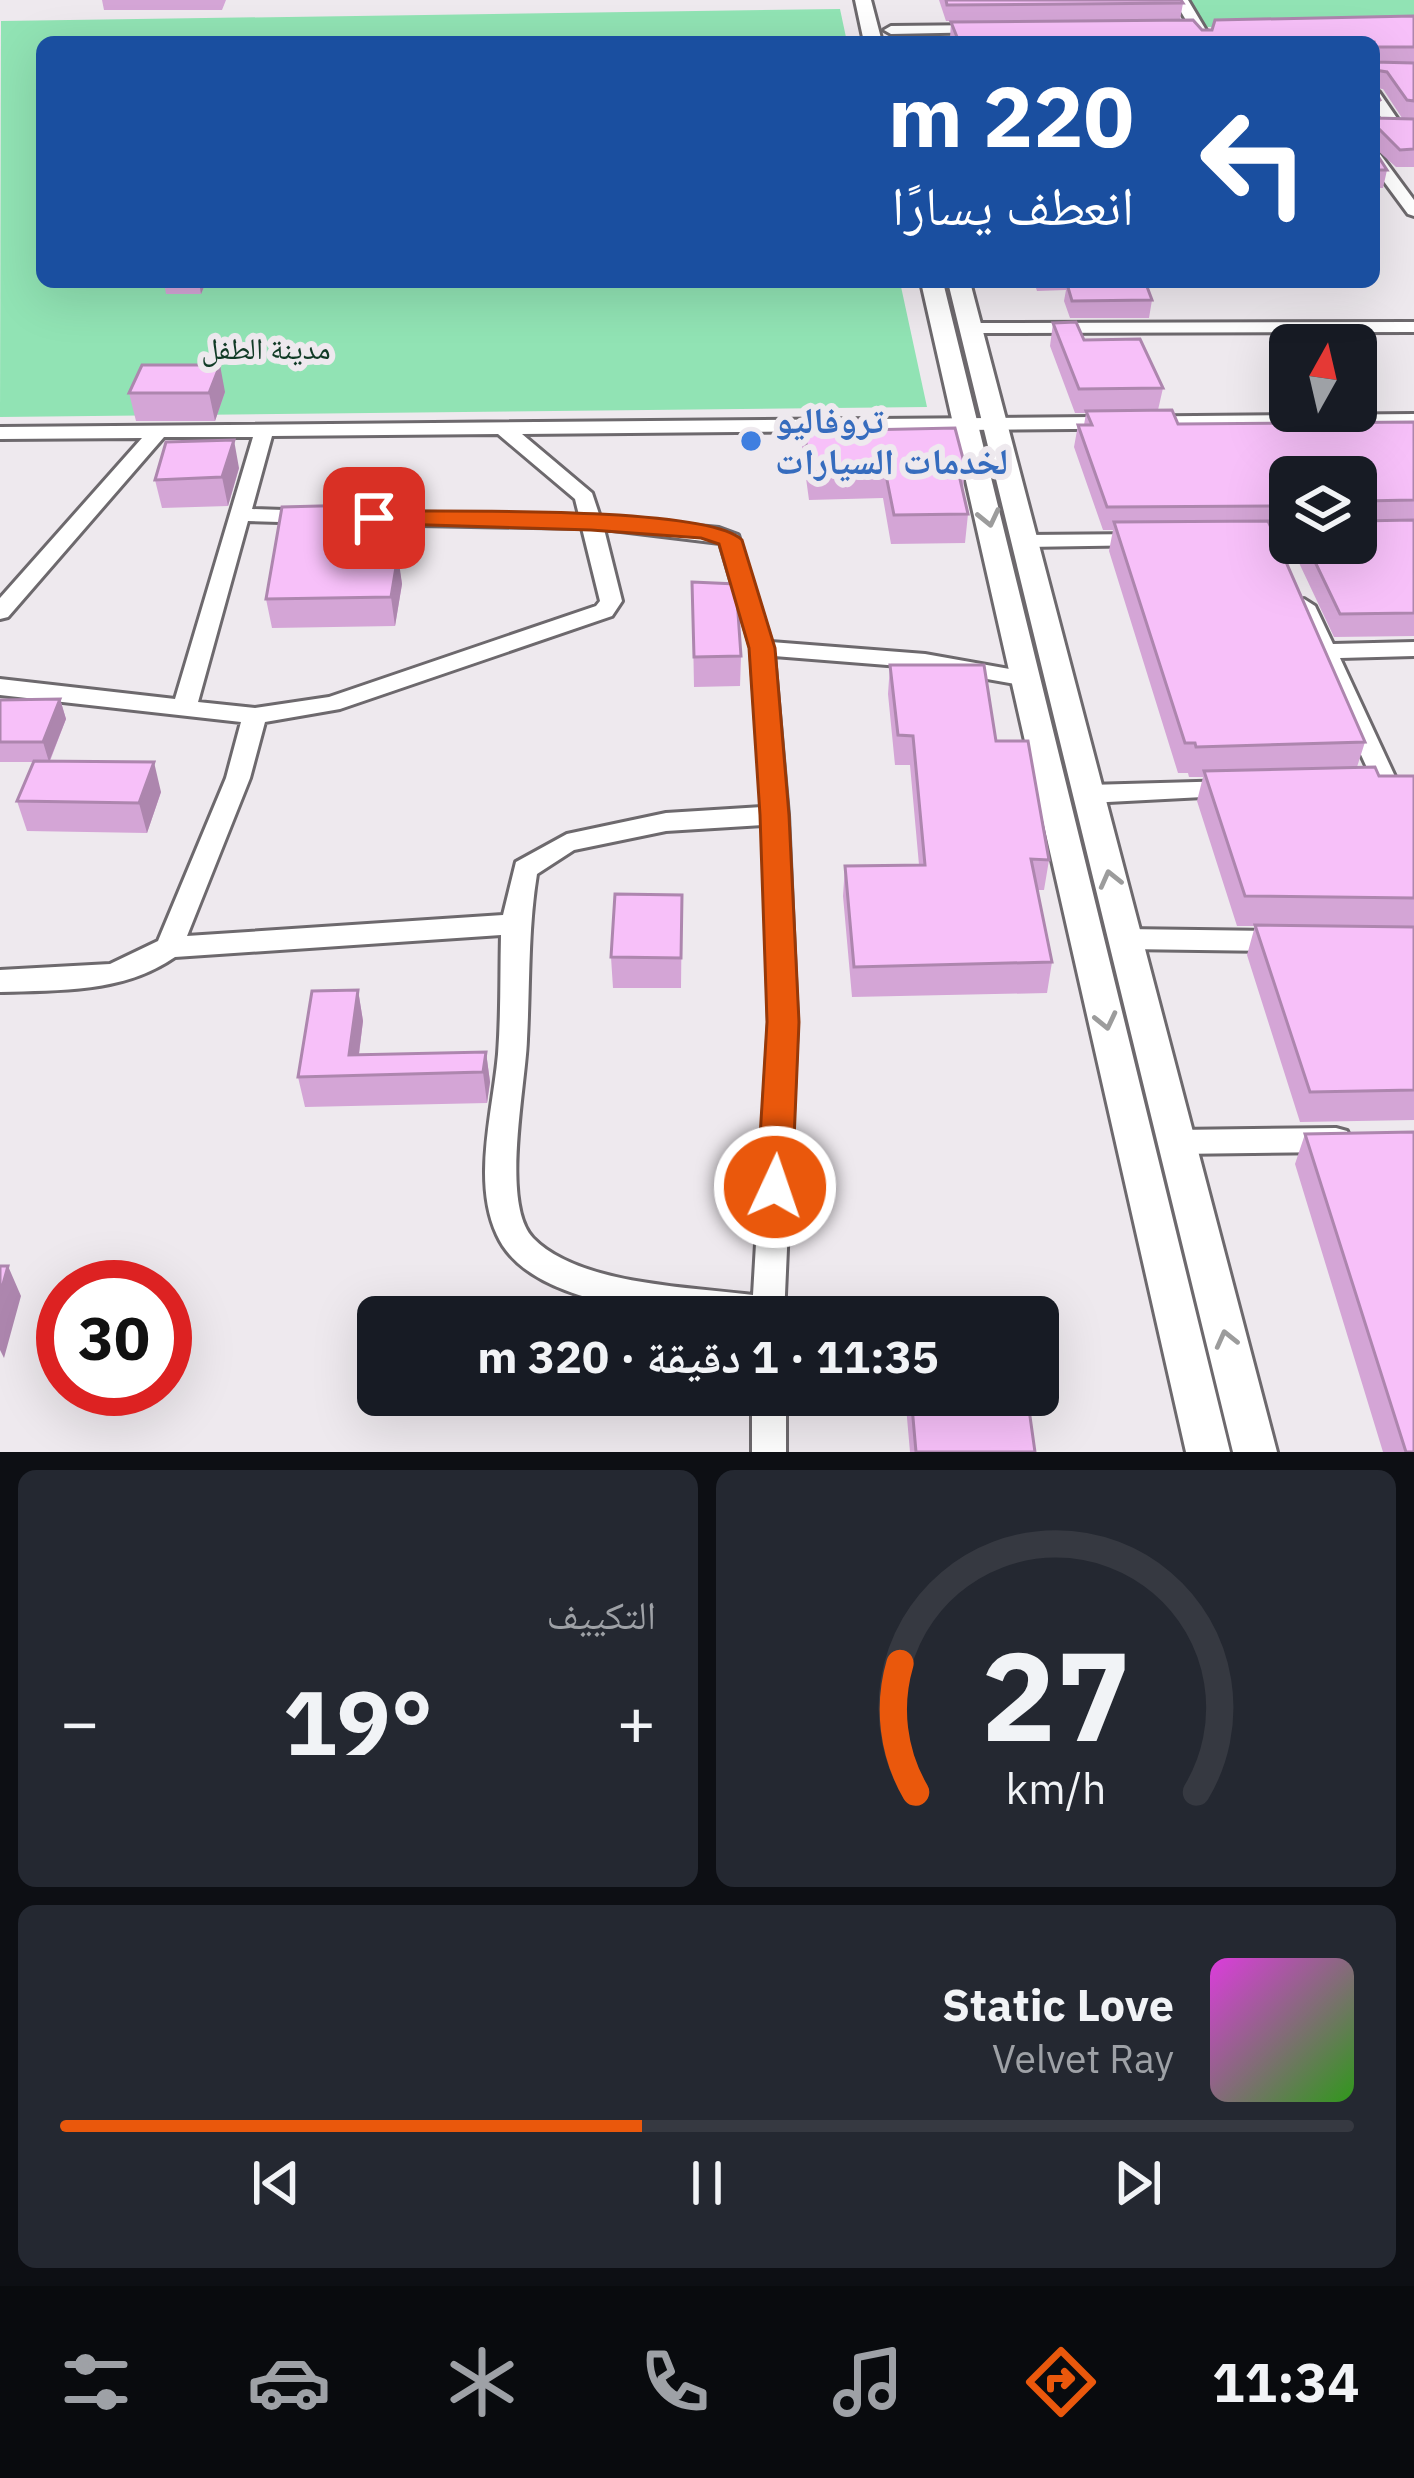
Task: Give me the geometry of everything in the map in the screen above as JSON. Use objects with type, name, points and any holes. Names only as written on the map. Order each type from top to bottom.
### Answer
[{"type":"street","points":[[863,0],[872,36]]},
{"type":"street","points":[[884,0],[892,36],[1009,29]]},
{"type":"street","points":[[1181,0],[1202,35]]},
{"type":"street","points":[[1174,28],[1202,35],[1219,28]]},
{"type":"street","points":[[1380,104],[1395,127]]},
{"type":"street","points":[[1380,127],[1414,127]]},
{"type":"street","points":[[1380,163],[1407,192],[1414,211]]},
{"type":"street","points":[[934,288],[1026,541],[1256,1452]]},
{"type":"street","points":[[961,288],[972,328],[982,425],[1026,679],[1208,1452]]},
{"type":"street","points":[[972,328],[1414,327]]},
{"type":"street","points":[[0,433],[1414,420]]},
{"type":"street","points":[[0,687],[254,716],[332,704],[604,611],[611,601],[579,489],[504,429]]},
{"type":"street","points":[[184,708],[264,431]]},
{"type":"street","points":[[0,613],[158,432]]},
{"type":"street","points":[[243,515],[591,523],[705,531],[730,540],[762,648],[775,815],[783,1022],[769,1296]]},
{"type":"street","points":[[1227,539],[1269,550]]},
{"type":"street","points":[[1026,541],[1160,540]]},
{"type":"street","points":[[1288,564],[1326,651],[1374,784],[1414,783]]},
{"type":"street","points":[[762,648],[925,661],[1026,679]]},
{"type":"street","points":[[1326,651],[1414,649]]},
{"type":"street","points":[[0,981],[113,977],[147,965],[169,946],[238,778],[254,716]]},
{"type":"street","points":[[1089,794],[1249,788]]},
{"type":"street","points":[[668,1296],[584,1281],[520,1247],[507,1221],[501,1133],[511,1079],[515,925],[525,869],[567,843],[666,822],[775,815]]},
{"type":"street","points":[[169,946],[515,925]]},
{"type":"street","points":[[1125,939],[1303,941]]},
{"type":"street","points":[[1176,1142],[1366,1139]]},
{"type":"street","points":[[769,1416],[769,1452]]},
{"type":"green space","points":[[1186,0],[1414,0],[1414,25],[1202,27]]},
{"type":"green space","name":"مدينة الطفل","points":[[840,9],[846,36],[36,36],[36,288],[901,288],[927,407],[0,417],[1,21]]},
{"type":"building","points":[[946,0],[1181,0],[1183,3],[947,5]]},
{"type":"building","points":[[1414,16],[1414,47],[1380,47],[1380,36],[957,36],[951,22],[1193,20],[1202,30],[1212,30],[1215,20]]},
{"type":"building","points":[[1380,62],[1414,63],[1414,101],[1407,100],[1387,72],[1380,71]]},
{"type":"building","points":[[1380,118],[1414,119],[1414,149],[1400,150],[1380,130]]},
{"type":"building","points":[[1068,288],[1148,288],[1152,300],[1072,301]]},
{"type":"building","points":[[1076,322],[1084,340],[1140,339],[1163,388],[1079,389],[1053,323]]},
{"type":"building","points":[[142,365],[220,365],[209,393],[129,393]]},
{"type":"building","points":[[1172,410],[1178,424],[1269,423],[1269,432],[1377,432],[1377,422],[1414,422],[1414,500],[1377,501],[1377,456],[1269,456],[1269,506],[1107,507],[1078,425],[1092,425],[1086,411]]},
{"type":"building","points":[[860,420],[862,430],[955,428],[965,466],[957,466],[968,514],[894,515],[885,470],[810,471],[803,422]]},
{"type":"building","points":[[234,440],[222,477],[155,480],[166,442]]},
{"type":"building","points":[[396,504],[389,555],[398,555],[391,597],[266,599],[282,507]]},
{"type":"building","points":[[1414,520],[1414,613],[1340,614],[1316,564],[1377,564],[1377,521]]},
{"type":"building","points":[[1268,521],[1269,564],[1287,564],[1365,742],[1196,747],[1185,743],[1114,522]]},
{"type":"building","points":[[692,582],[736,584],[741,656],[694,657]]},
{"type":"building","points":[[890,665],[984,665],[996,741],[1028,741],[1049,860],[1031,859],[1052,962],[854,967],[845,866],[925,865],[913,736],[898,735]]},
{"type":"building","points":[[60,699],[43,742],[0,742],[0,700]]},
{"type":"building","points":[[34,761],[154,762],[139,803],[17,801]]},
{"type":"building","points":[[1375,767],[1379,776],[1414,776],[1414,898],[1245,896],[1204,771]]},
{"type":"building","points":[[615,894],[682,895],[681,958],[611,957]]},
{"type":"building","points":[[1255,925],[1414,927],[1414,1090],[1310,1092]]},
{"type":"building","points":[[358,990],[349,1055],[486,1052],[483,1072],[298,1077],[312,991]]},
{"type":"building","points":[[1414,1132],[1414,1452],[1406,1452],[1305,1134]]},
{"type":"building","points":[[0,1266],[8,1266],[0,1295]]},
{"type":"building","points":[[913,1416],[1030,1416],[1035,1452],[916,1452]]},
{"type":"place","name":"تروفاليو لخدمات السيارات","points":[[751,441]]},
{"type":"route","points":[[374,518],[591,523],[705,531],[730,540],[762,648],[775,815],[783,1022],[775,1187]]}]
